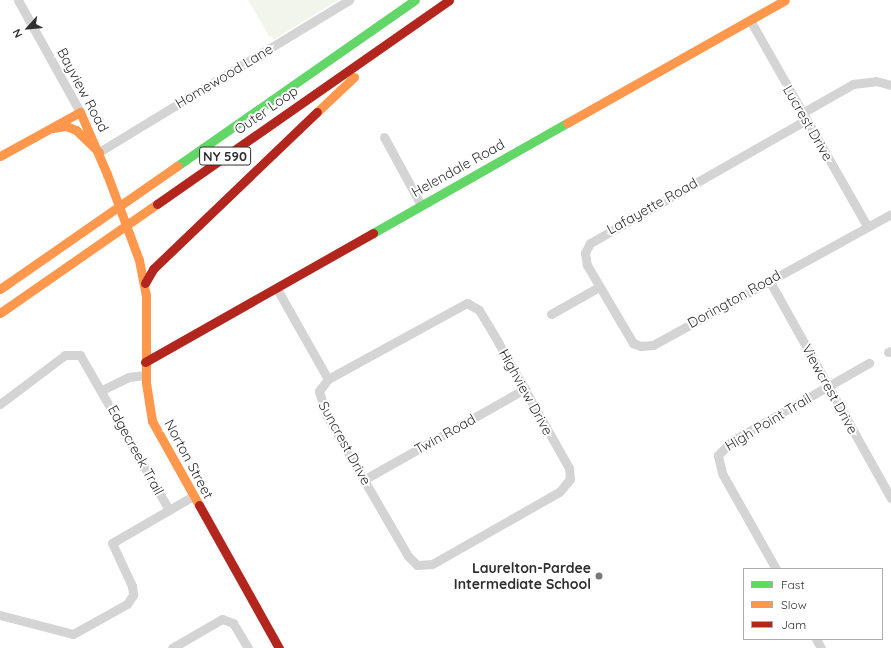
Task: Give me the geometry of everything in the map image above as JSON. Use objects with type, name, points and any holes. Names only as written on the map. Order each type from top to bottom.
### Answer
[{"type":"main road","name":"Outer Loop","points":[[0,288],[415,0]]},
{"type":"main road","points":[[145,283],[153,269],[328,100],[450,0]]},
{"type":"main road","name":"Outer Loop","points":[[0,313],[450,0]]},
{"type":"main road","name":"Helendale Road","points":[[146,362],[277,289],[421,204],[785,0]]},
{"type":"main road","points":[[0,156],[80,112]]},
{"type":"main road","name":"Bayview Road","points":[[80,112],[99,152],[107,174]]},
{"type":"main road","points":[[49,129],[62,126],[76,130],[99,152]]},
{"type":"main road","name":"Norton Street","points":[[107,174],[139,260],[145,283],[148,320],[145,375],[152,421],[279,648]]},
{"type":"main road","points":[[0,283],[51,253]]},
{"type":"street","name":"Bayview Road","points":[[18,0],[80,112]]},
{"type":"street","name":"Homewood Lane","points":[[99,152],[350,0]]},
{"type":"street","name":"Lucrest Drive","points":[[750,20],[867,226]]},
{"type":"street","name":"Lafayette Road","points":[[599,287],[585,258],[587,248],[594,239],[804,117],[853,84],[876,81],[891,85]]},
{"type":"street","points":[[384,137],[421,204]]},
{"type":"street","name":"Dorington Road","points":[[599,287],[629,339],[637,345],[647,346],[891,214]]},
{"type":"street","name":"Viewcrest Drive","points":[[769,280],[891,498]]},
{"type":"street","points":[[551,314],[599,287]]},
{"type":"street","name":"Suncrest Drive","points":[[277,289],[328,379],[319,392],[321,406],[411,560],[417,565],[428,565]]},
{"type":"street","name":"Highview Drive","points":[[328,379],[467,303],[479,310],[569,468],[568,484],[559,492],[428,565]]},
{"type":"street","name":"Edgecreek Trail","points":[[0,404],[69,354],[83,357],[169,510]]},
{"type":"street","name":"High Point Trail","points":[[775,568],[722,473],[718,455],[732,441],[869,363]]},
{"type":"street","name":"Edgecreek Trail","points":[[102,390],[129,377],[145,375]]},
{"type":"street","name":"Twin Road","points":[[365,479],[525,389]]},
{"type":"street","name":"Edgecreek Trail","points":[[0,614],[73,634],[127,604],[133,595],[132,586],[112,543],[193,496]]},
{"type":"street","points":[[172,648],[222,619],[233,624],[248,648]]},
{"type":"shaded area","points":[[248,0],[338,0],[275,39],[269,36]]},
{"type":"traffic: fast","points":[[177,166],[415,0]]},
{"type":"traffic: fast","points":[[373,233],[567,123]]},
{"type":"traffic: slow","points":[[567,123],[785,0]]},
{"type":"traffic: slow","points":[[317,112],[354,77]]},
{"type":"traffic: slow","points":[[80,112],[107,174]]},
{"type":"traffic: slow","points":[[0,156],[80,112]]},
{"type":"traffic: slow","points":[[52,128],[66,126],[76,130],[99,152]]},
{"type":"traffic: slow","points":[[0,289],[177,166]]},
{"type":"traffic: slow","points":[[107,174],[139,260]]},
{"type":"traffic: slow","points":[[0,313],[157,204]]},
{"type":"traffic: slow","points":[[139,260],[146,295],[146,383],[152,421],[199,505]]},
{"type":"traffic: jam","points":[[157,204],[449,0]]},
{"type":"traffic: jam","points":[[145,283],[153,269],[317,112]]},
{"type":"traffic: jam","points":[[145,362],[373,233]]},
{"type":"traffic: jam","points":[[199,505],[279,648]]},
{"type":"place","name":"Laurelton-Pardee Intermediate School","points":[[599,576]]}]
